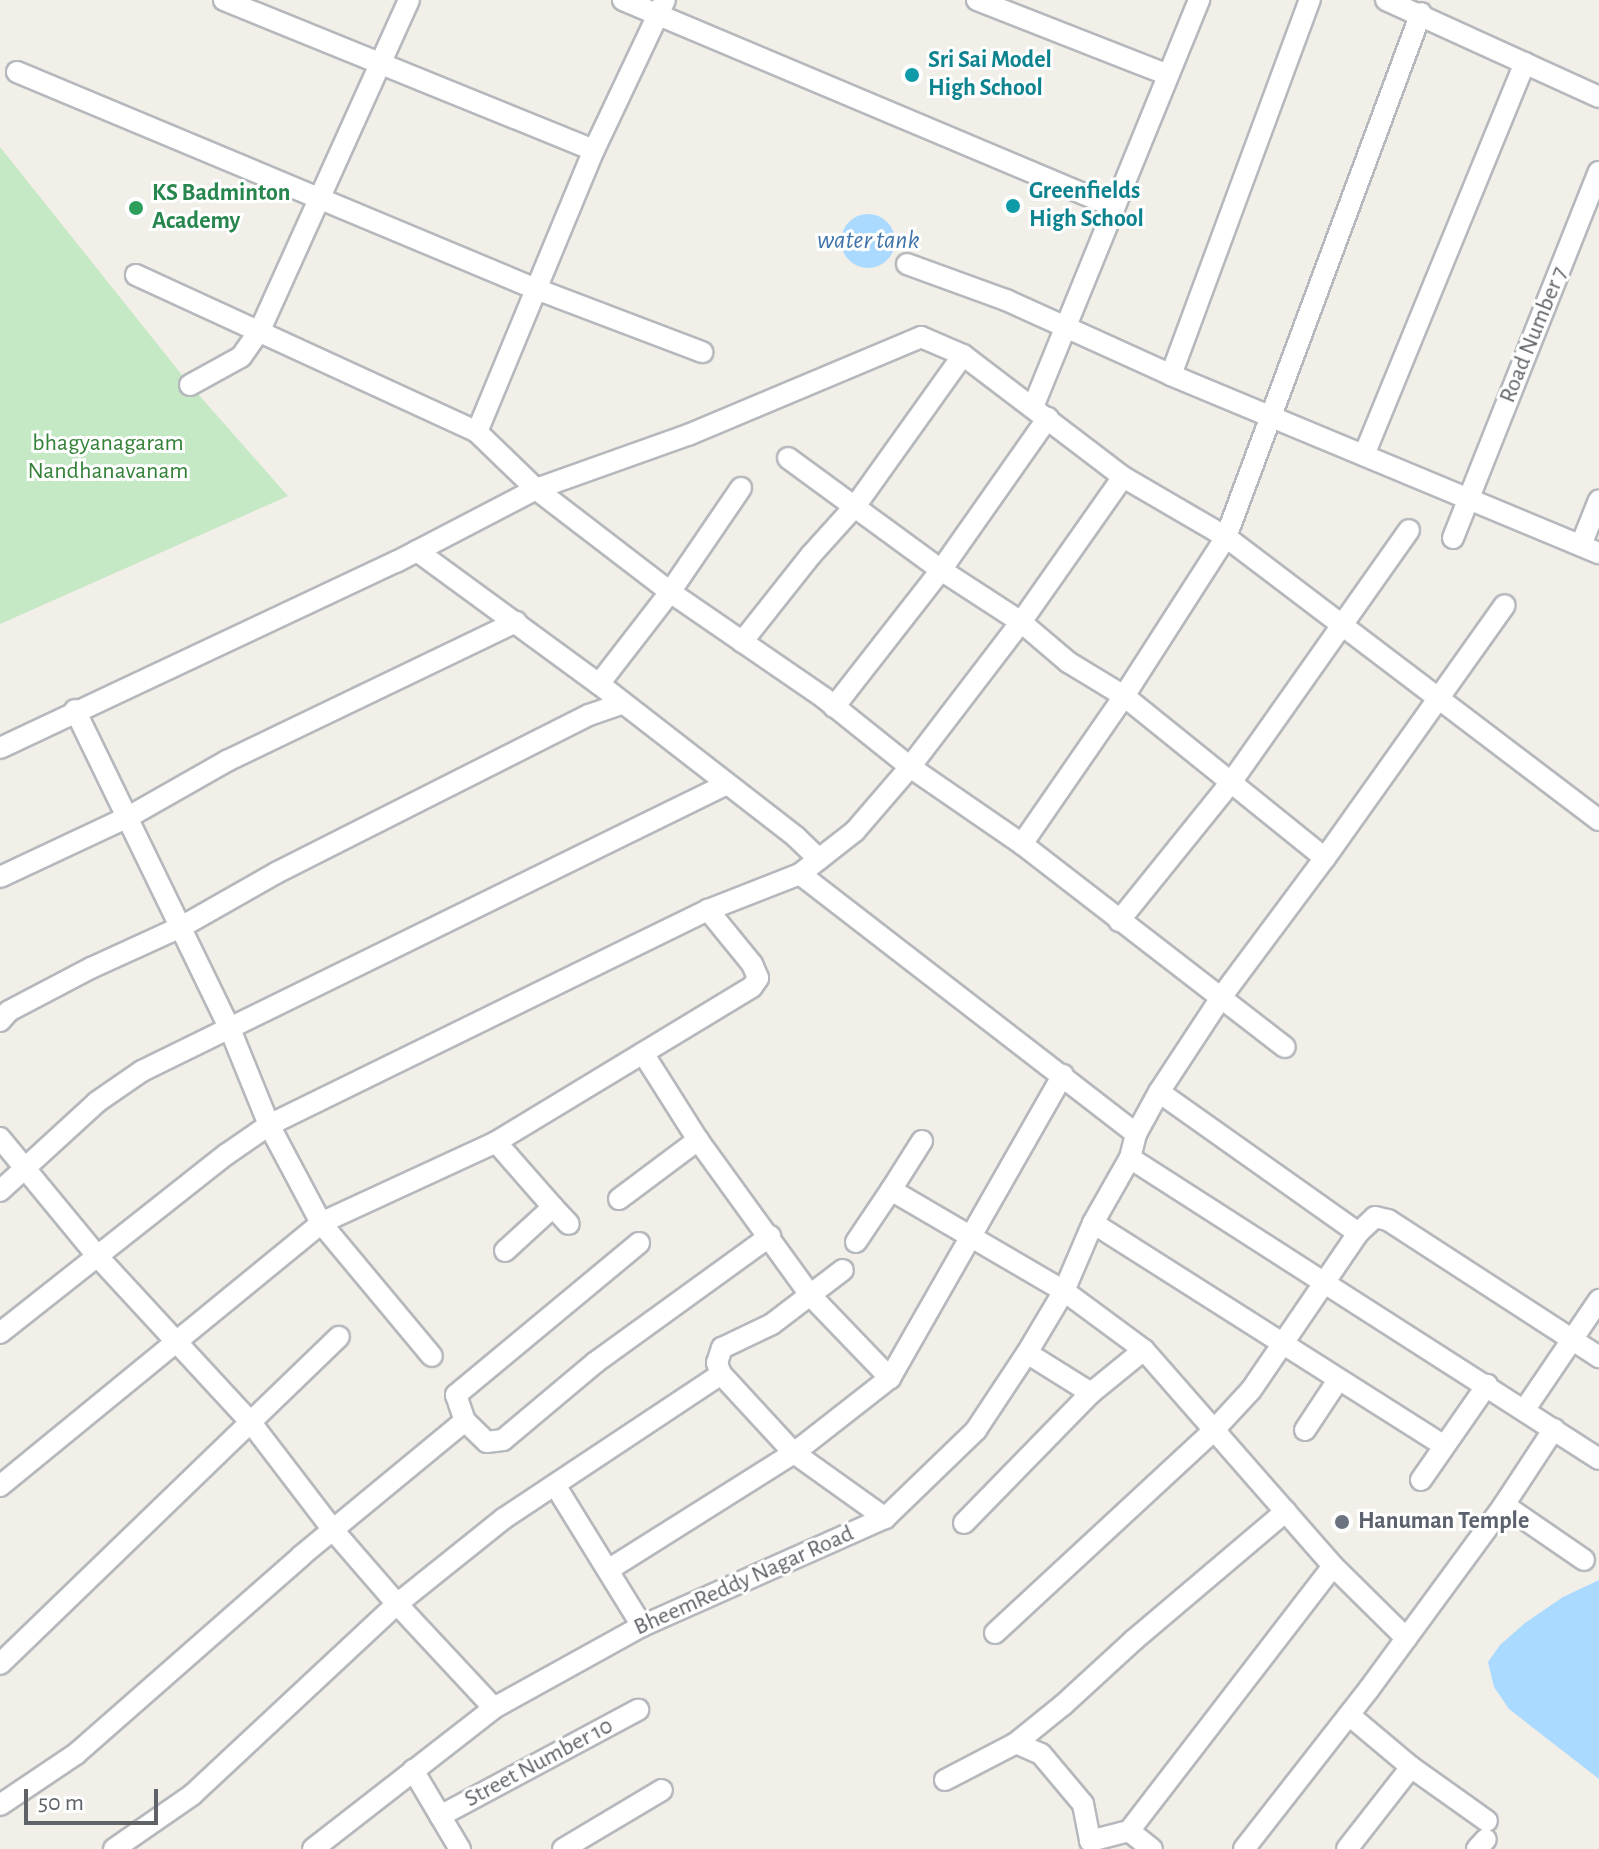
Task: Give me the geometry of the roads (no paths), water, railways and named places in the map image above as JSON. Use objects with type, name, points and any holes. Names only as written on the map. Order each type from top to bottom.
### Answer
[{"type":"street","points":[[224,0],[594,150]]},
{"type":"street","points":[[190,385],[241,357],[260,330],[409,0]]},
{"type":"street","points":[[623,0],[662,7],[1112,206]]},
{"type":"street","points":[[977,0],[1168,75]]},
{"type":"street","points":[[834,707],[941,570],[1041,412],[1065,326],[1199,0]]},
{"type":"street","points":[[1171,375],[1310,0]]},
{"type":"street","points":[[1386,0],[1421,13],[1599,97]]},
{"type":"street","points":[[477,432],[594,150],[662,7]]},
{"type":"street","points":[[1022,844],[1124,696],[1226,537],[1250,480],[1270,415],[1421,13]]},
{"type":"street","points":[[1364,455],[1525,63]]},
{"type":"street","points":[[17,72],[536,289],[702,352]]},
{"type":"street","name":"Road Number 7","points":[[1453,538],[1599,172]]},
{"type":"street","points":[[907,264],[1065,326],[1171,375],[1590,549],[1599,500]]},
{"type":"street","points":[[136,275],[477,432],[536,489],[670,592],[834,707],[910,767],[1022,844],[1285,1047]]},
{"type":"street","points":[[0,748],[417,551],[536,489],[688,435],[904,341],[921,337],[963,355],[1123,477],[1226,537],[1599,820]]},
{"type":"street","points":[[742,642],[811,555],[856,505],[963,355]]},
{"type":"street","points":[[788,458],[941,570],[1021,622],[1068,662],[1124,696],[1325,858]]},
{"type":"street","points":[[0,1333],[99,1258],[227,1154],[269,1125],[708,910],[800,874],[855,831],[910,767],[1021,622],[1123,477]]},
{"type":"street","points":[[599,684],[670,592],[741,488]]},
{"type":"street","points":[[1119,921],[1232,781],[1409,530]]},
{"type":"street","points":[[417,551],[599,684],[796,837],[819,859]]},
{"type":"street","name":"BheemReddy Nagar Road","points":[[313,1849],[494,1708],[642,1626],[885,1518],[976,1430],[1064,1291],[1093,1223],[1130,1158],[1136,1134],[1159,1092],[1222,996],[1325,858],[1505,605]]},
{"type":"street","points":[[0,877],[130,816],[227,761],[516,622]]},
{"type":"street","points":[[0,1021],[9,1011],[91,968],[181,927],[319,851],[589,715],[623,703]]},
{"type":"street","points":[[75,710],[130,816],[230,1029],[269,1125],[321,1223],[432,1356]]},
{"type":"street","points":[[0,1191],[97,1102],[142,1071],[727,784]]},
{"type":"street","points":[[800,874],[1136,1134]]},
{"type":"street","points":[[0,1486],[180,1342],[321,1223],[496,1142],[742,994],[758,978],[752,964],[708,910]]},
{"type":"street","points":[[643,1053],[698,1140],[811,1296],[890,1378]]},
{"type":"street","points":[[608,1570],[794,1453],[890,1378],[1063,1075]]},
{"type":"street","points":[[1159,1092],[1358,1233]]},
{"type":"street","points":[[0,1138],[99,1258],[180,1342],[252,1424],[333,1530],[397,1604],[494,1708]]},
{"type":"street","points":[[619,1199],[698,1140]]},
{"type":"street","points":[[856,1242],[922,1141]]},
{"type":"street","points":[[496,1142],[569,1224]]},
{"type":"street","points":[[1130,1158],[1599,1459]]},
{"type":"street","points":[[891,1190],[1064,1291],[1144,1350],[1333,1566],[1406,1638]]},
{"type":"street","points":[[505,1251],[553,1207]]},
{"type":"street","points":[[995,1633],[1214,1430],[1251,1390],[1358,1233],[1375,1217],[1388,1220],[1599,1357]]},
{"type":"street","points":[[1093,1223],[1444,1446]]},
{"type":"street","points":[[639,1243],[459,1390],[455,1400],[465,1421],[487,1442],[503,1440],[596,1362],[770,1236]]},
{"type":"street","points":[[843,1270],[772,1324],[722,1348],[717,1363],[721,1374],[794,1453],[885,1518]]},
{"type":"street","points":[[1525,1409],[1599,1300]]},
{"type":"street","points":[[0,1664],[339,1337]]},
{"type":"street","points":[[964,1523],[1091,1393],[1144,1350]]},
{"type":"street","points":[[1027,1353],[1091,1393]]},
{"type":"street","points":[[114,1849],[192,1795],[397,1604],[503,1519],[721,1374]]},
{"type":"street","points":[[1305,1430],[1338,1380]]},
{"type":"street","points":[[1421,1480],[1487,1385]]},
{"type":"street","points":[[0,1805],[76,1754],[333,1530],[465,1421]]},
{"type":"street","points":[[1244,1849],[1406,1638],[1504,1505],[1554,1429]]},
{"type":"street","points":[[555,1485],[642,1626]]},
{"type":"street","points":[[1504,1505],[1584,1560]]},
{"type":"street","points":[[945,1780],[1016,1743],[1101,1674],[1134,1640],[1286,1511]]},
{"type":"street","points":[[1016,1743],[1041,1754],[1083,1804],[1090,1841],[1129,1831],[1333,1566]]},
{"type":"street","name":"Street Number 10","points":[[440,1816],[638,1710]]},
{"type":"street","points":[[1349,1715],[1411,1767],[1483,1836]]},
{"type":"street","points":[[1355,1846],[1411,1767]]},
{"type":"street","points":[[413,1770],[460,1849]]},
{"type":"street","points":[[563,1849],[662,1790]]},
{"type":"street","points":[[1129,1831],[1152,1849]]},
{"type":"water","name":"water tank","points":[[868,214],[887,222],[895,241],[887,260],[868,268],[849,260],[841,241],[849,222]]},
{"type":"water","points":[[1599,1580],[1599,1779],[1509,1709],[1494,1687],[1488,1662],[1500,1645],[1525,1623],[1563,1597]]},
{"type":"place","name":"Sri Sai Model High School","points":[[912,75]]},
{"type":"place","name":"Greenfields High School","points":[[1013,206]]},
{"type":"place","name":"KS Badminton Academy","points":[[136,208]]},
{"type":"place","name":"Hanuman Temple","points":[[1342,1522]]},
{"type":"park label","name":"bhagyanagaram Nandhanavanam","points":[[108,458]]}]
